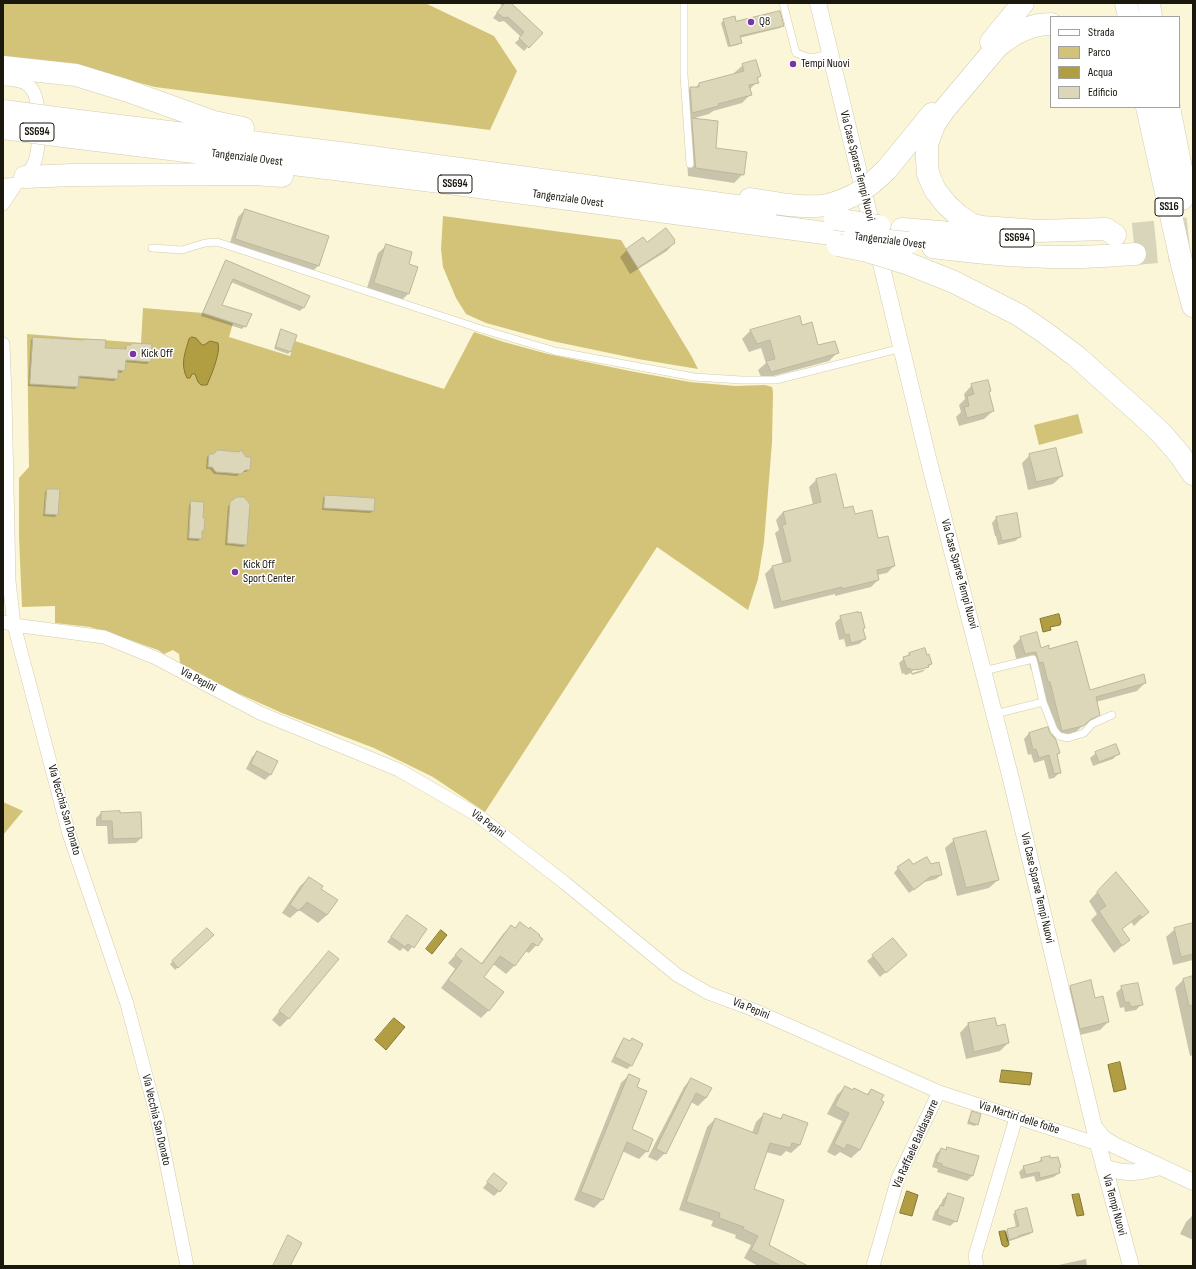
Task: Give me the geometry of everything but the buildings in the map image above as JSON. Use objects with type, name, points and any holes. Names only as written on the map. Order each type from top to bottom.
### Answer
[{"type":"highway","points":[[1023,3],[887,169],[858,194],[845,200],[835,226],[866,251],[906,245],[954,282],[1019,315],[1044,332],[1093,371],[1157,429],[1180,455],[1193,474]]},
{"type":"highway","points":[[1126,3],[1129,16]]},
{"type":"highway","points":[[1142,3],[1144,16]]},
{"type":"highway","points":[[1149,3],[1151,16]]},
{"type":"highway","name":"Tangenziale Ovest","points":[[3,128],[71,128],[356,155],[655,194],[835,226],[906,245],[961,235],[1038,239],[1127,241],[1106,229],[1038,231],[982,227],[971,224],[959,216],[946,204],[936,190],[928,174],[927,144],[934,125],[944,110],[997,47],[1007,38],[1032,27],[1050,24]]},
{"type":"highway","points":[[3,67],[76,75],[128,91],[214,122],[254,130],[329,141],[356,155]]},
{"type":"highway","points":[[1136,108],[1168,237],[1182,265]]},
{"type":"highway","name":"SS16","points":[[1147,108],[1182,265],[1193,306]]},
{"type":"highway","name":"SS16","points":[[1161,108],[1193,246]]},
{"type":"highway","points":[[1169,108],[1183,178],[1182,198]]},
{"type":"highway","name":"Tangenziale Ovest","points":[[3,111],[71,128],[442,182],[686,215],[835,226]]},
{"type":"highway","points":[[15,182],[72,175],[254,174],[393,184],[442,182]]},
{"type":"street","name":"Via Case Sparse Tempi Nuovi","points":[[818,3],[928,458],[995,714],[1098,1144]]},
{"type":"street","points":[[3,79],[25,82],[33,90],[39,110],[38,144],[35,162],[15,182],[3,204]]},
{"type":"street","name":"Via Vecchia San Donato","points":[[3,344],[6,404],[9,581],[8,623],[69,834],[127,1004],[157,1118],[187,1266]]},
{"type":"street","name":"Via Pepini","points":[[8,623],[104,637],[156,658],[260,713],[399,770],[477,815],[565,882],[677,975],[708,993],[754,1010],[939,1092]]},
{"type":"street","name":"Via Martiri delle foibe","points":[[939,1092],[1098,1144]]},
{"type":"street","name":"Via Raffaele Baldassarre","points":[[873,1266],[898,1178],[939,1092]]},
{"type":"street","points":[[977,1266],[975,1256],[1016,1118]]},
{"type":"street","points":[[1095,1128],[1103,1138],[1132,1154],[1193,1182]]},
{"type":"street","name":"Via Tempi Nuovi","points":[[1098,1144],[1131,1266]]},
{"type":"street","points":[[1104,1167],[1117,1158],[1132,1154]]},
{"type":"street","points":[[1104,1167],[1128,1173],[1143,1172],[1160,1167]]},
{"type":"street","points":[[1112,1196],[1118,1182],[1128,1173]]},
{"type":"lane","points":[[684,3],[684,75],[690,164]]},
{"type":"lane","points":[[783,3],[796,53],[811,58],[830,54]]},
{"type":"lane","points":[[152,248],[182,250],[205,243],[217,242],[481,329],[555,350],[694,377],[741,380],[776,380],[902,348]]},
{"type":"lane","points":[[984,671],[1033,659],[1043,702],[1054,730],[1059,736],[1068,738],[1084,733],[1092,724],[1112,714]]},
{"type":"lane","points":[[995,714],[1043,702]]},
{"type":"green space","points":[[3,3],[425,3],[494,36],[517,71],[490,130],[155,87],[80,67],[3,58]]},
{"type":"green space","points":[[443,216],[621,240],[698,369],[638,359],[552,341],[486,323],[466,314],[456,298],[443,267],[441,249]]},
{"type":"green space","name":"Kick Off Sport Center","points":[[143,308],[203,313],[233,323],[229,337],[290,356],[295,341],[444,389],[474,332],[548,354],[630,371],[690,382],[735,386],[765,385],[772,387],[772,442],[764,542],[758,579],[748,610],[657,547],[485,812],[433,777],[374,748],[282,713],[206,679],[180,663],[179,654],[173,650],[164,654],[158,650],[90,627],[55,623],[55,606],[22,607],[19,537],[19,478],[29,467],[27,334],[141,343]]},
{"type":"green space","points":[[1078,414],[1083,433],[1039,445],[1034,425]]},
{"type":"green space","points":[[3,802],[23,811],[3,835]]},
{"type":"water","points":[[192,337],[196,338],[202,345],[210,341],[218,343],[219,347],[217,358],[207,385],[201,385],[195,374],[192,374],[190,378],[187,378],[185,373],[185,354],[189,339]]},
{"type":"water","points":[[1059,614],[1061,622],[1060,625],[1050,627],[1051,630],[1043,632],[1040,619]]},
{"type":"water","points":[[441,930],[447,935],[432,954],[426,949]]},
{"type":"water","points":[[394,1018],[405,1027],[386,1050],[375,1040]]},
{"type":"water","points":[[1120,1062],[1126,1089],[1114,1092],[1108,1065]]},
{"type":"water","points":[[1002,1070],[1032,1073],[1030,1085],[1000,1082]]},
{"type":"water","points":[[907,1191],[918,1195],[912,1216],[900,1213]]},
{"type":"water","points":[[1079,1194],[1084,1215],[1077,1216],[1072,1195]]},
{"type":"water","points":[[1005,1231],[1009,1244],[1005,1247],[1002,1245],[999,1232]]},
{"type":"tunnel","points":[[1133,234],[1193,228]]},
{"type":"tunnel","points":[[1135,254],[1193,249]]},
{"type":"place","name":"Q8","points":[[751,22]]},
{"type":"place","name":"Tempi Nuovi","points":[[793,64]]},
{"type":"place","name":"Kick Off","points":[[133,354]]},
{"type":"place","name":"Kick Off Sport Center","points":[[235,572]]}]
